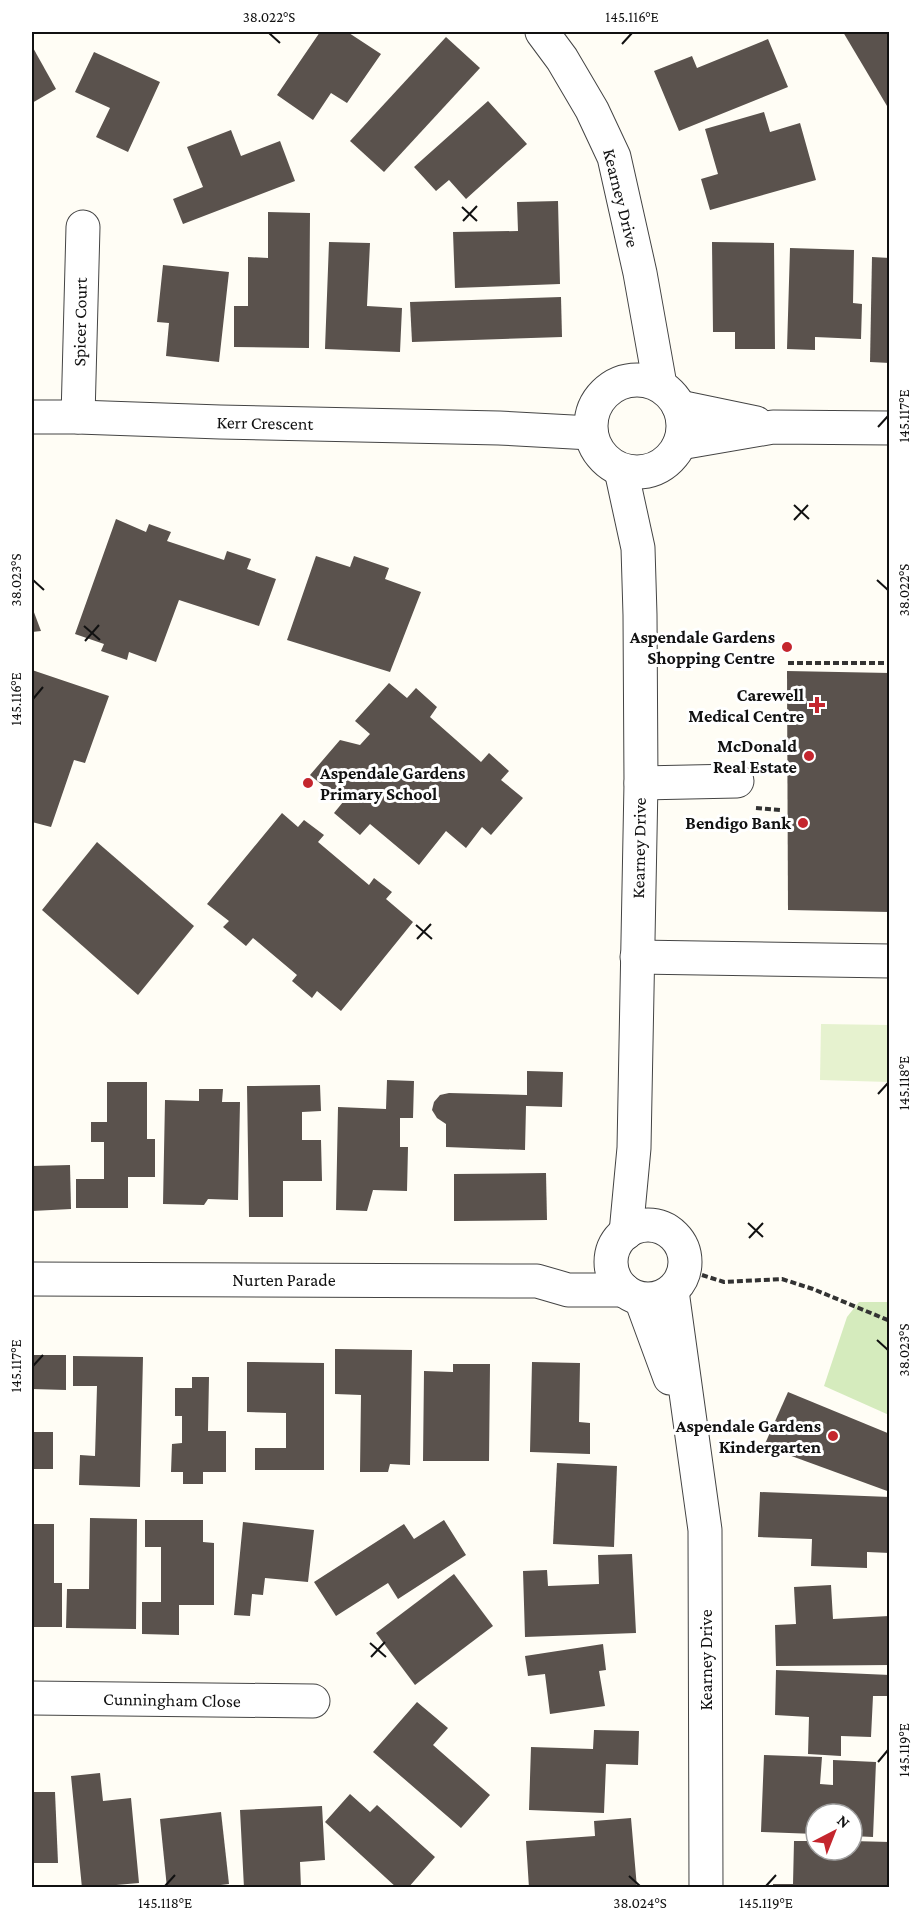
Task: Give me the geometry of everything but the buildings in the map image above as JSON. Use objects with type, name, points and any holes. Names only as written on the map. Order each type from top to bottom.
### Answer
[{"type":"street","name":"Kearney Drive","points":[[542,32],[592,110],[614,157],[640,273],[656,391]]},
{"type":"street","name":"Spicer Court","points":[[78,417],[83,227]]},
{"type":"street","points":[[656,391],[682,419],[683,431],[680,443],[669,459],[654,469],[643,472],[621,470],[601,455],[593,419],[604,393],[616,384],[656,391],[773,427]]},
{"type":"street","name":"Kerr Crescent","points":[[32,417],[499,428],[593,419]]},
{"type":"street","points":[[680,443],[773,427],[890,428]]},
{"type":"street","name":"Kearney Drive","points":[[638,548],[654,469]]},
{"type":"street","name":"Kearney Drive","points":[[618,1246],[634,1148],[641,783],[638,548],[621,470]]},
{"type":"street","points":[[641,783],[737,781]]},
{"type":"street","points":[[637,957],[890,961]]},
{"type":"street","name":"Kearney Drive","points":[[634,1148],[660,1227]]},
{"type":"street","points":[[648,1225],[670,1232],[682,1249],[685,1259],[678,1280],[662,1297],[652,1299],[632,1294],[616,1281],[612,1270],[618,1246],[636,1227],[648,1225]]},
{"type":"street","name":"Nurten Parade","points":[[537,1281],[567,1270],[618,1246]]},
{"type":"street","name":"Nurten Parade","points":[[32,1279],[537,1281],[568,1290],[632,1294]]},
{"type":"street","name":"Kearney Drive","points":[[678,1280],[691,1433],[705,1530],[706,1887]]},
{"type":"street","name":"Kearney Drive","points":[[632,1294],[691,1433]]},
{"type":"street","name":"Cunningham Close","points":[[32,1698],[313,1701]]},
{"type":"path","points":[[788,663],[890,663]]},
{"type":"path","points":[[678,1280],[723,1282],[782,1279],[890,1322]]},
{"type":"green space","points":[[821,1024],[889,1025],[889,1082],[820,1080]]},
{"type":"green space","points":[[859,1302],[889,1302],[889,1415],[824,1386],[847,1317]]},
{"type":"place","name":"Aspendale Gardens Shopping Centre","points":[[787,647]]},
{"type":"place","name":"Carewell Medical Centre","points":[[817,705]]},
{"type":"place","name":"McDonald Real Estate","points":[[809,756]]},
{"type":"place","name":"Aspendale Gardens Primary School","points":[[308,783]]},
{"type":"place","name":"Bendigo Bank","points":[[803,823]]},
{"type":"place","name":"Aspendale Gardens Kindergarten","points":[[833,1436]]}]
